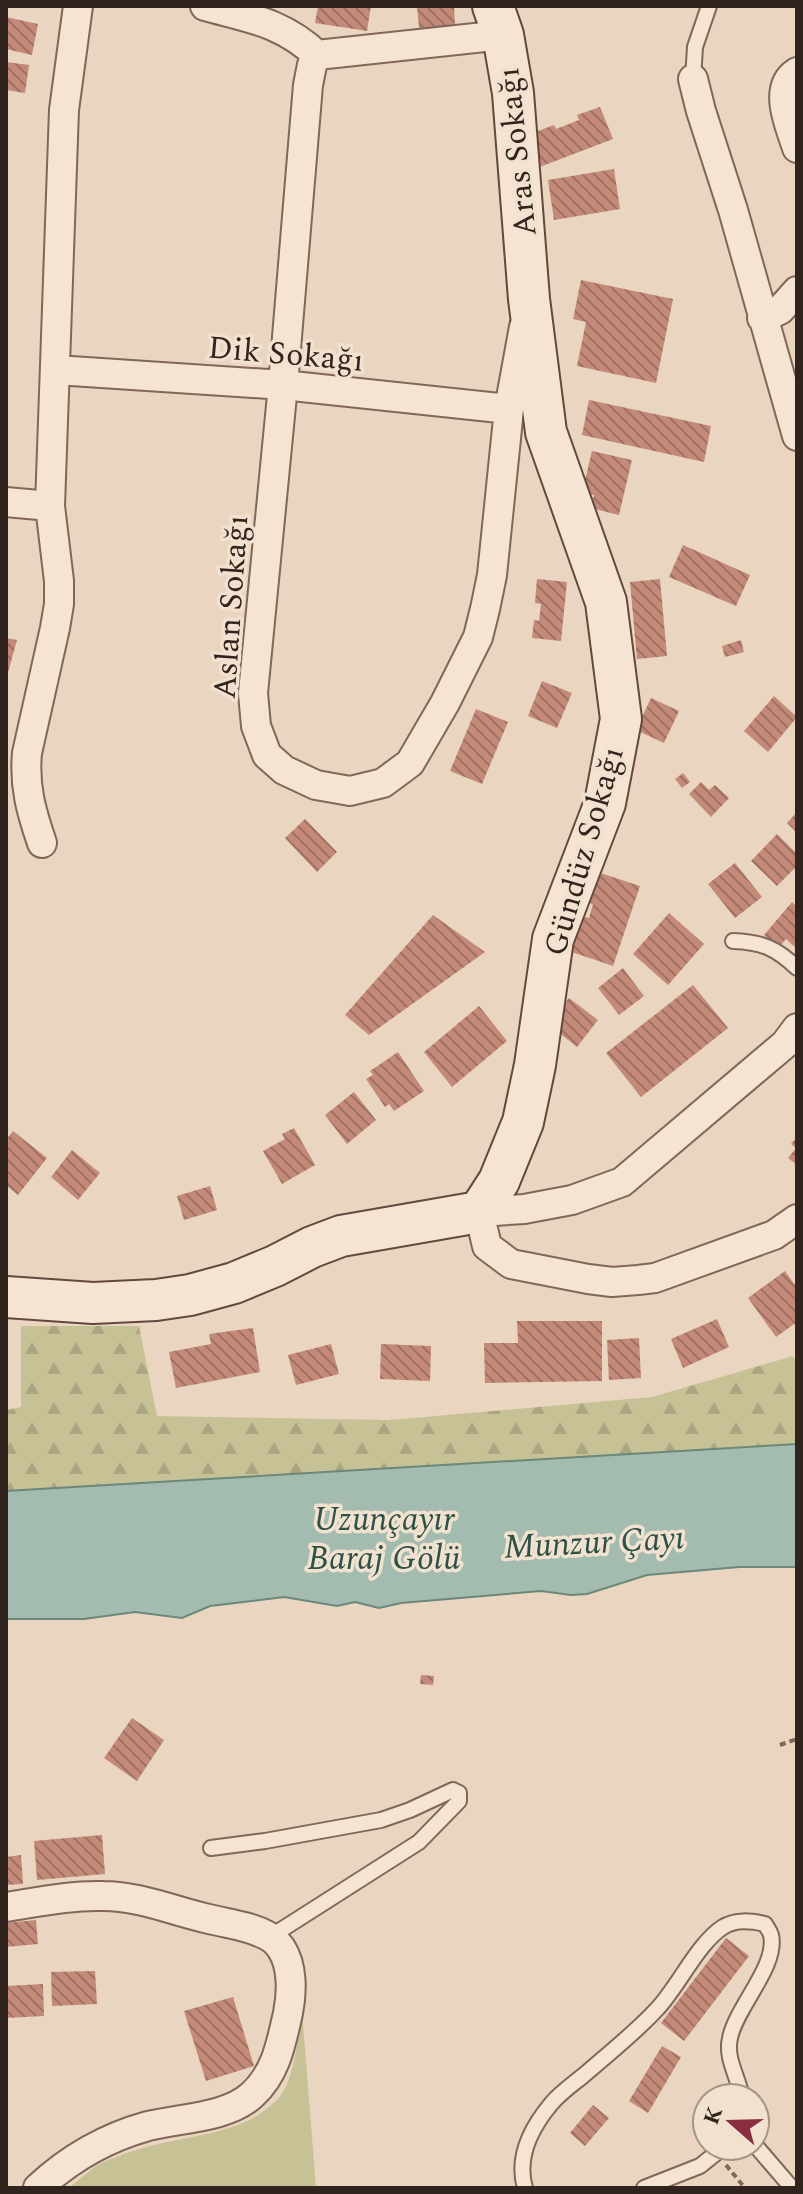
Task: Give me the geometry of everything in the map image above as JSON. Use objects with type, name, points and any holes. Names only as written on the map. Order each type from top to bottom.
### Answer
[{"type":"main road","name":"Aras Sokağı","points":[[498,20],[513,93],[529,299]]},
{"type":"main road","name":"Gündüz Sokağı","points":[[479,1212],[499,1181],[523,1122],[535,1065],[553,939],[605,803],[621,719],[606,602],[546,432],[529,299]]},
{"type":"main road","points":[[6,1297],[93,1303],[190,1295],[234,1283],[341,1236],[479,1212]]},
{"type":"street","points":[[42,843],[28,794],[26,771],[27,753],[59,604],[50,506],[64,110],[78,6]]},
{"type":"street","points":[[205,6],[271,24],[290,33],[317,55],[498,20]]},
{"type":"street","name":"Aslan Sokağı","points":[[317,55],[308,85],[253,693],[256,726],[267,755],[284,770],[316,785],[350,791],[383,783],[410,763],[445,703],[478,637],[492,575],[509,409],[529,299]]},
{"type":"street","points":[[797,72],[786,85],[784,100],[797,148]]},
{"type":"street","points":[[693,79],[797,436]]},
{"type":"street","points":[[762,318],[780,310],[797,291]]},
{"type":"street","name":"Dik Sokağı","points":[[56,370],[283,385],[509,409]]},
{"type":"street","points":[[6,502],[50,506]]},
{"type":"street","points":[[797,1028],[785,1044],[622,1182],[572,1200],[524,1209],[479,1212],[487,1246],[511,1264],[612,1282],[655,1278],[774,1235],[797,1219]]},
{"type":"street","points":[[6,1907],[80,1897],[119,1897],[247,1928],[270,1937],[282,1949],[291,1983],[277,2060],[250,2097],[231,2108],[150,2126],[94,2146],[60,2168],[38,2188]]},
{"type":"lane","points":[[693,79],[695,47],[709,6]]},
{"type":"lane","points":[[733,941],[762,944],[797,968]]},
{"type":"lane","points":[[211,1848],[381,1820],[453,1790],[459,1793],[459,1801],[419,1842],[270,1937]]},
{"type":"lane","points":[[525,2188],[521,2161],[525,2147],[552,2102],[658,2008],[722,1928],[750,1920],[765,1924],[771,1935],[766,1965],[730,2038],[729,2053],[737,2082]]},
{"type":"lane","points":[[644,2188],[705,2162]]},
{"type":"lane","points":[[770,2162],[792,2188]]},
{"type":"path","points":[[780,1745],[797,1739]]},
{"type":"path","points":[[729,2162],[745,2188]]},
{"type":"green space","points":[[21,1326],[139,1326],[157,1416],[390,1420],[652,1397],[793,1356],[797,1364],[797,1444],[6,1491],[6,1410],[21,1407]]},
{"type":"green space","points":[[302,2011],[316,2188],[69,2188],[95,2167],[111,2159],[226,2129],[270,2107],[281,2095],[289,2078]]},
{"type":"water","name":"Uzunçayır Baraj Gölü","points":[[797,1444],[797,1567],[739,1567],[647,1575],[587,1594],[541,1591],[401,1603],[379,1608],[355,1602],[337,1606],[284,1597],[210,1606],[182,1618],[135,1612],[84,1619],[6,1619],[6,1491]]},
{"type":"building","points":[[318,6],[371,6],[367,31],[315,23]]},
{"type":"building","points":[[417,6],[454,6],[455,26],[419,28]]},
{"type":"building","points":[[6,17],[38,24],[32,55],[6,49]]},
{"type":"building","points":[[6,62],[29,65],[25,93],[6,90]]},
{"type":"building","points":[[600,107],[613,139],[537,168],[525,136],[554,125],[556,129],[579,120],[577,115]]},
{"type":"building","points":[[614,169],[620,209],[554,220],[548,180]]},
{"type":"building","points":[[581,280],[673,299],[656,383],[577,366],[586,322],[573,319]]},
{"type":"building","points":[[589,400],[711,426],[704,462],[582,435]]},
{"type":"building","points":[[592,451],[632,460],[619,515],[591,508],[594,495],[582,493]]},
{"type":"building","points":[[683,545],[750,575],[736,606],[669,577]]},
{"type":"building","points":[[537,579],[567,582],[561,641],[532,638],[534,620],[539,621],[541,604],[535,603]]},
{"type":"building","points":[[660,579],[667,656],[637,659],[630,582]]},
{"type":"building","points":[[6,638],[17,640],[7,676],[6,676]]},
{"type":"building","points":[[741,640],[744,652],[725,657],[722,646]]},
{"type":"building","points":[[542,681],[572,693],[557,728],[528,716]]},
{"type":"building","points":[[774,696],[797,717],[768,752],[744,731]]},
{"type":"building","points":[[651,698],[679,711],[664,743],[636,730]]},
{"type":"building","points":[[476,709],[508,722],[482,784],[450,771]]},
{"type":"building","points":[[683,773],[690,782],[682,788],[675,779]]},
{"type":"building","points":[[701,782],[709,790],[715,785],[729,798],[711,817],[689,794]]},
{"type":"building","points":[[797,812],[797,833],[787,823]]},
{"type":"building","points":[[305,819],[337,852],[317,872],[285,838]]},
{"type":"building","points":[[777,834],[797,854],[797,866],[777,886],[751,861]]},
{"type":"building","points":[[735,863],[762,897],[735,918],[708,884]]},
{"type":"building","points":[[585,868],[640,886],[613,966],[566,950],[579,915],[589,918],[593,904],[575,898]]},
{"type":"building","points":[[792,902],[797,907],[797,949],[786,939],[779,947],[764,935]]},
{"type":"building","points":[[669,913],[704,944],[668,985],[633,954]]},
{"type":"building","points":[[433,915],[485,952],[369,1035],[345,1015]]},
{"type":"building","points":[[623,968],[644,996],[619,1015],[598,988]]},
{"type":"building","points":[[693,985],[728,1028],[641,1097],[606,1053]]},
{"type":"building","points":[[569,998],[598,1020],[577,1047],[548,1024]]},
{"type":"building","points":[[479,1006],[507,1041],[452,1087],[424,1052]]},
{"type":"building","points":[[398,1052],[424,1091],[394,1111],[389,1104],[385,1107],[366,1079],[373,1075],[370,1071]]},
{"type":"building","points":[[354,1092],[376,1120],[347,1144],[325,1115]]},
{"type":"building","points":[[294,1128],[315,1165],[282,1184],[263,1151],[285,1139],[282,1134]]},
{"type":"building","points":[[13,1131],[47,1158],[18,1195],[6,1185],[6,1140]]},
{"type":"building","points":[[797,1137],[797,1165],[788,1158],[796,1148],[791,1144]]},
{"type":"building","points":[[72,1150],[100,1173],[78,1200],[51,1177]]},
{"type":"building","points":[[210,1186],[217,1210],[184,1220],[177,1196]]},
{"type":"building","points":[[785,1271],[797,1288],[797,1322],[776,1337],[748,1298]]},
{"type":"building","points":[[717,1319],[729,1347],[683,1368],[671,1339]]},
{"type":"building","points":[[517,1321],[602,1321],[602,1381],[485,1383],[484,1343],[518,1343]]},
{"type":"building","points":[[253,1328],[260,1372],[176,1388],[169,1352],[211,1344],[209,1334]]},
{"type":"building","points":[[639,1338],[641,1378],[609,1380],[607,1340]]},
{"type":"building","points":[[331,1344],[339,1374],[296,1385],[288,1355]]},
{"type":"building","points":[[381,1344],[431,1346],[430,1381],[380,1379]]},
{"type":"building","points":[[421,1675],[434,1676],[433,1685],[420,1684]]},
{"type":"building","points":[[132,1718],[164,1740],[137,1781],[104,1758]]},
{"type":"building","points":[[102,1835],[105,1874],[37,1880],[34,1841]]},
{"type":"building","points":[[21,1855],[23,1884],[6,1885],[6,1857]]},
{"type":"building","points":[[36,1920],[38,1944],[6,1947],[6,1923]]},
{"type":"building","points":[[726,1938],[749,1956],[684,2041],[661,2023]]},
{"type":"building","points":[[95,1971],[97,2004],[52,2006],[51,1972]]},
{"type":"building","points":[[43,1984],[44,2016],[6,2018],[6,1986]]},
{"type":"building","points":[[233,1997],[254,2066],[206,2081],[184,2011]]},
{"type":"building","points":[[662,2046],[681,2057],[648,2113],[629,2101]]},
{"type":"building","points":[[593,2105],[609,2118],[585,2146],[570,2133]]},
{"type":"water label","name":"Munzur Çayı","points":[[594,1541]]}]
